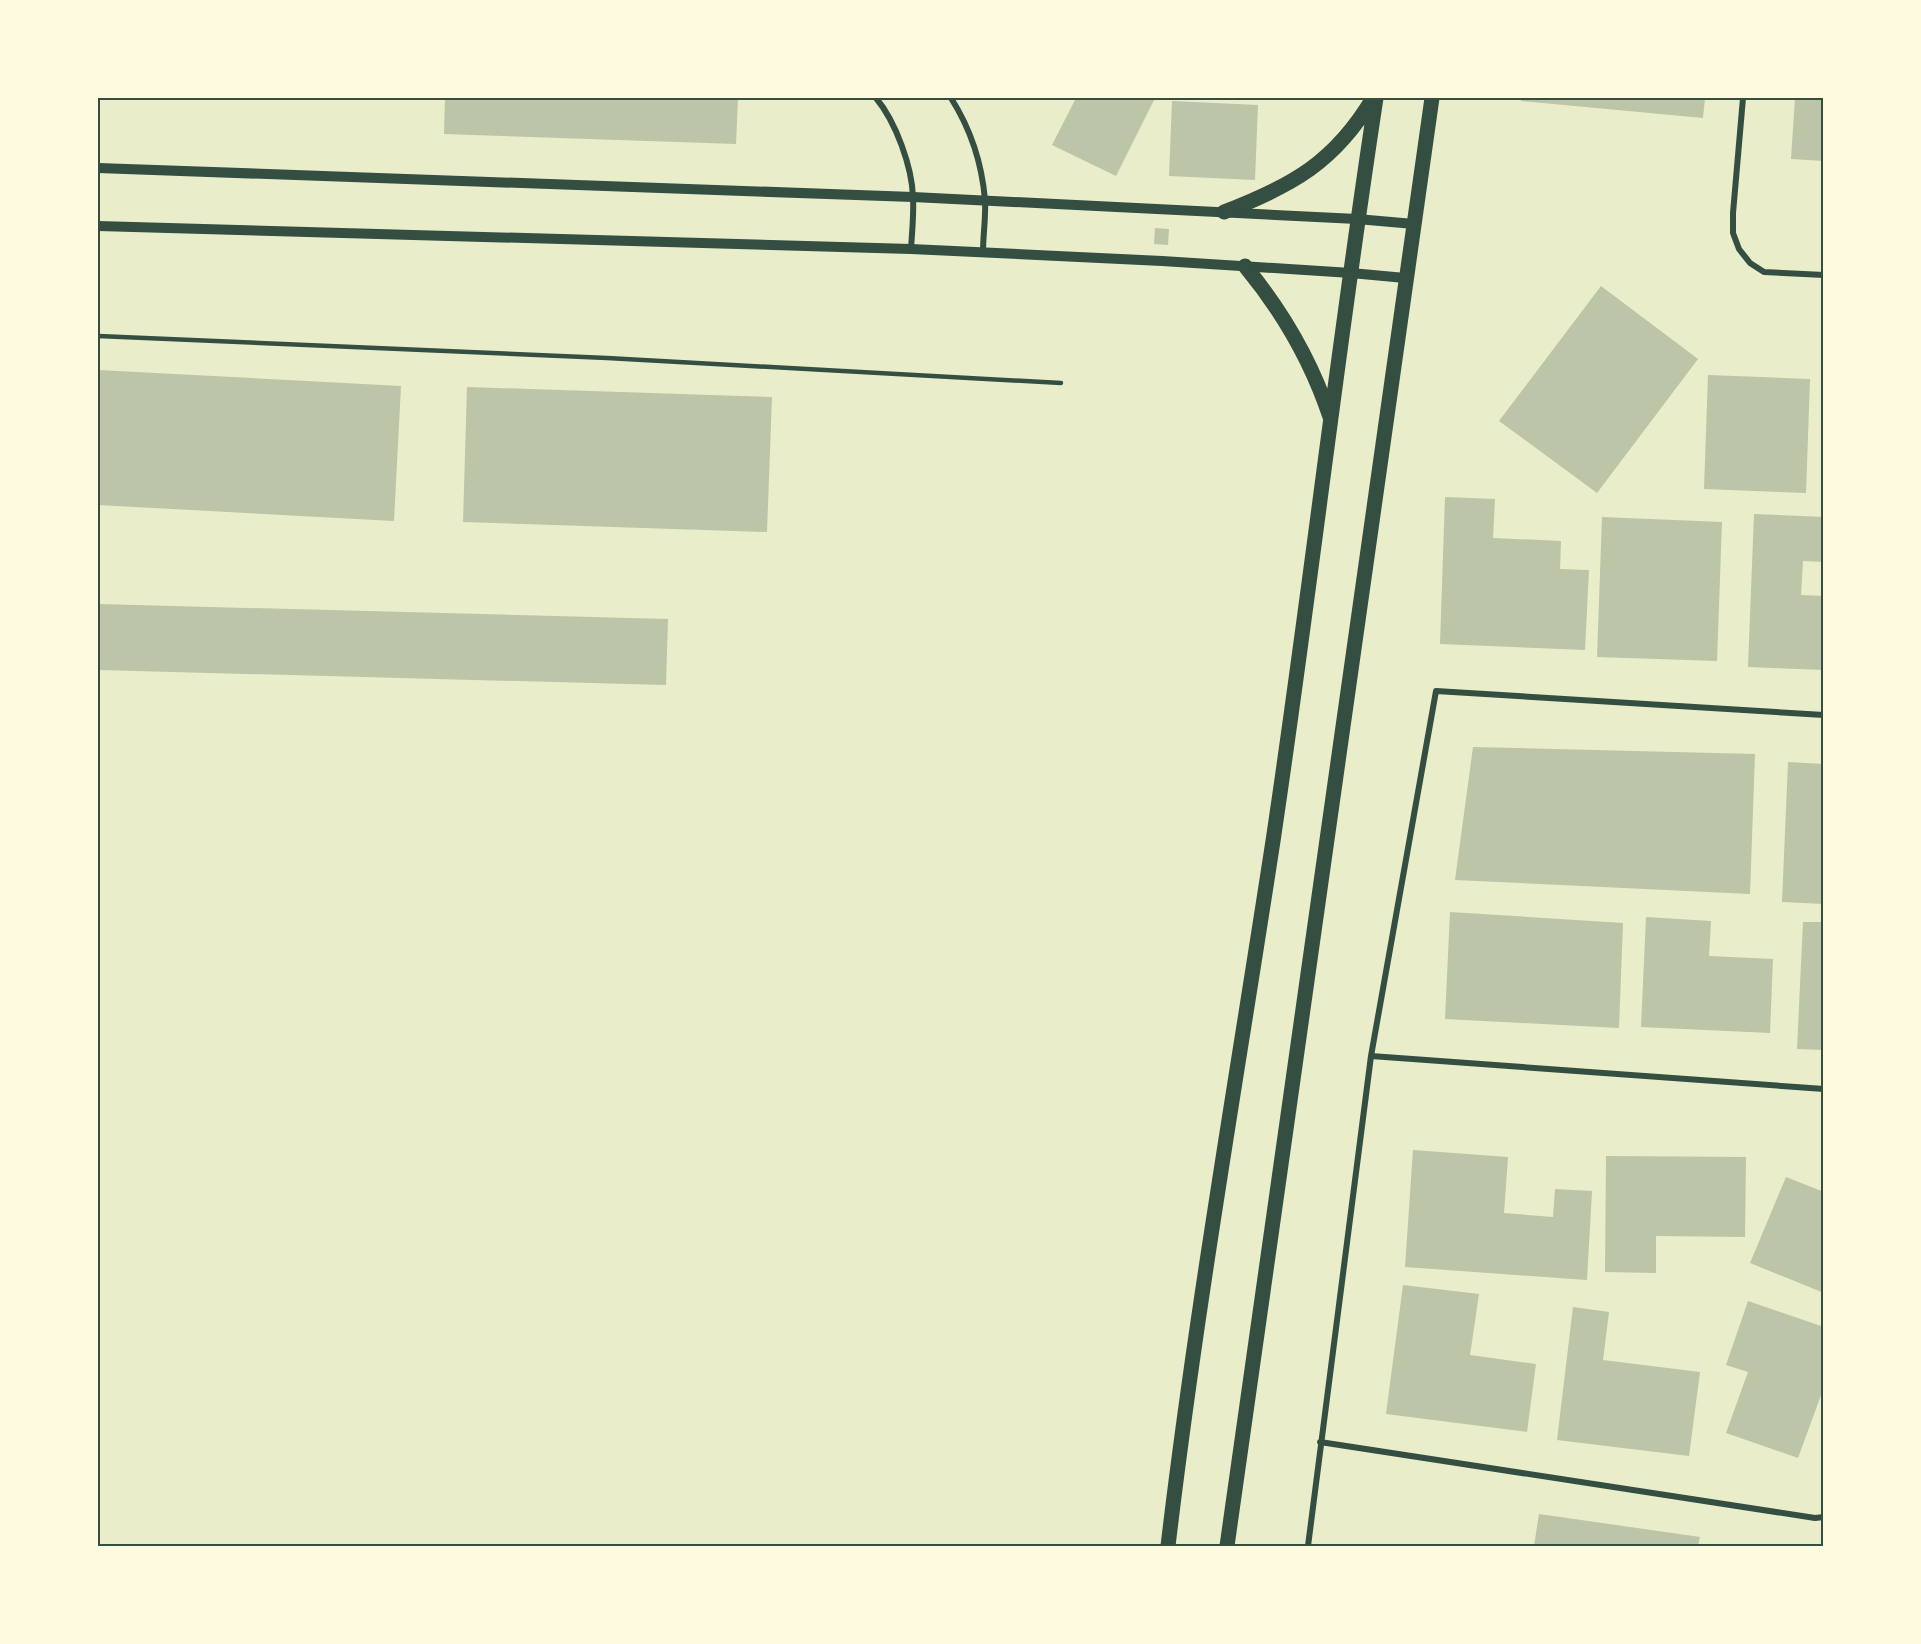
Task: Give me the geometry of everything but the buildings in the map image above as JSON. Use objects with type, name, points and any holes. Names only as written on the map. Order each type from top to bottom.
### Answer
[{"type":"main road","points":[[1224,212],[1287,186],[1314,166],[1340,144],[1375,98]]},
{"type":"main road","points":[[1168,1546],[1181,1433],[1273,838],[1375,98]]},
{"type":"main road","points":[[1227,1546],[1432,98]]},
{"type":"main road","points":[[1245,266],[1268,294],[1288,324],[1320,388],[1331,422]]},
{"type":"street","points":[[876,98],[891,123],[907,163],[913,197],[911,249]]},
{"type":"street","points":[[951,98],[971,137],[979,164],[985,201],[983,252]]},
{"type":"street","points":[[1743,98],[1733,213],[1733,232],[1739,249],[1750,263],[1764,272],[1824,275]]},
{"type":"street","points":[[98,168],[913,197],[1358,219],[1414,224]]},
{"type":"street","points":[[98,226],[911,249],[1245,266],[1405,278]]},
{"type":"street","points":[[1308,1546],[1371,1056],[1436,691],[1824,715]]},
{"type":"street","points":[[1371,1056],[1824,1089]]},
{"type":"street","points":[[1320,1442],[1824,1518]]},
{"type":"lane","points":[[98,336],[607,358],[1061,383]]}]
